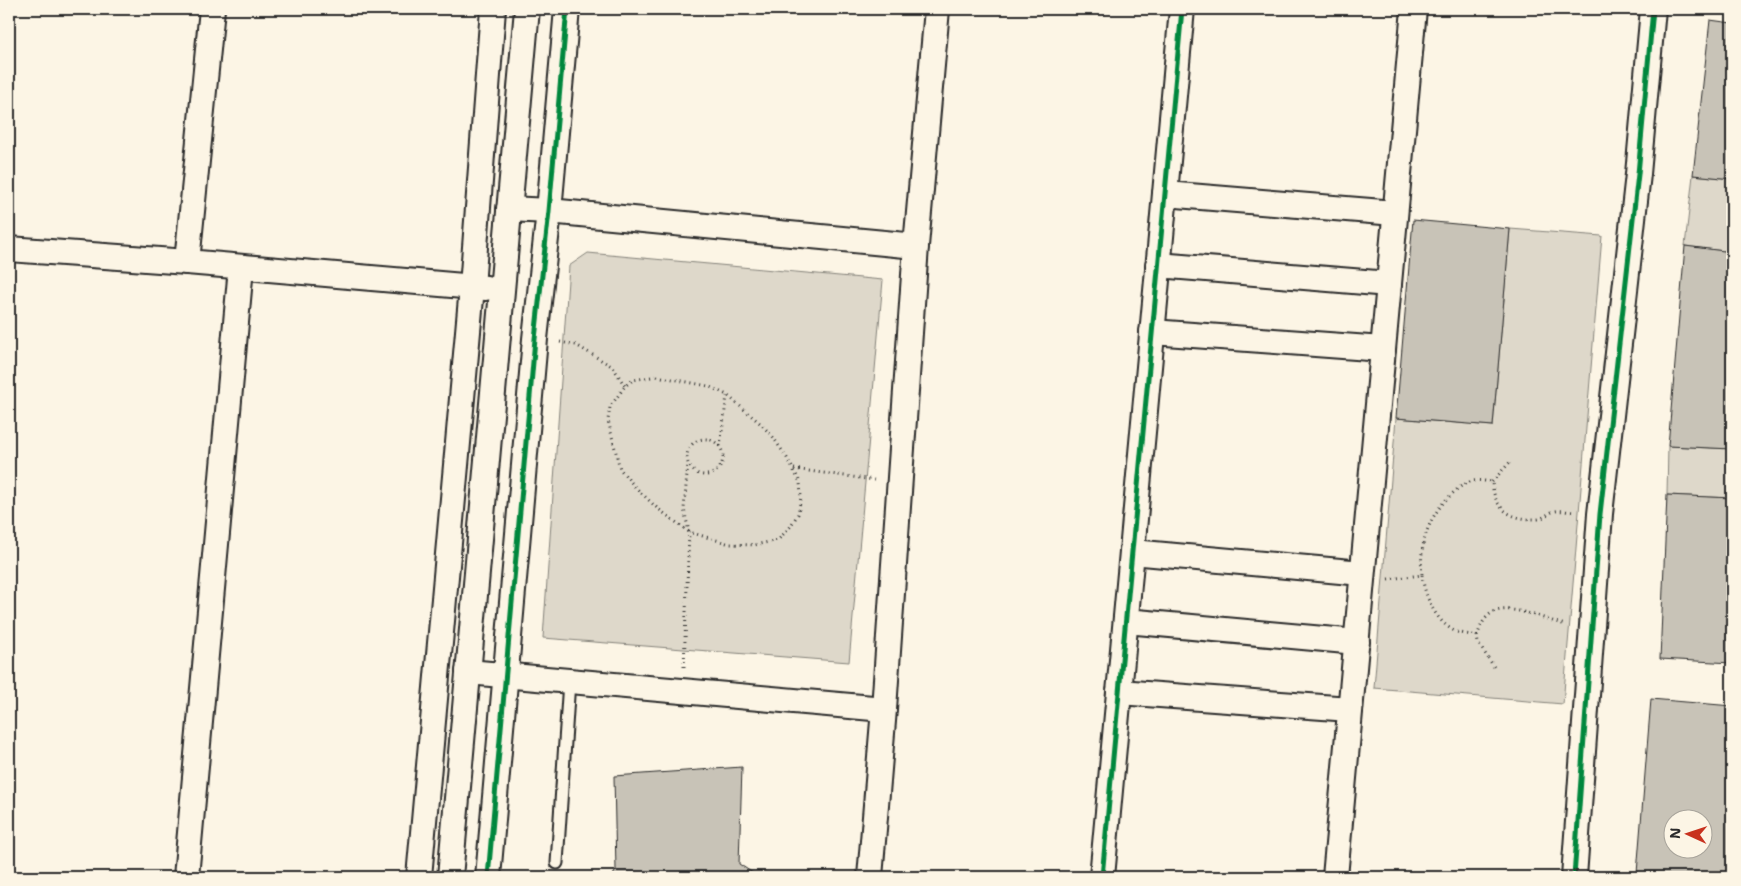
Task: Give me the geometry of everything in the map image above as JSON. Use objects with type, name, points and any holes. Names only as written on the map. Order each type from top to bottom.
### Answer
[{"type":"street","points":[[187,262],[212,9]]},
{"type":"street","points":[[419,877],[472,287],[494,9]]},
{"type":"street","points":[[450,877],[527,9]]},
{"type":"street","points":[[488,877],[535,339],[549,211],[567,9]]},
{"type":"street","points":[[870,877],[901,484],[916,246],[937,9]]},
{"type":"street","points":[[1102,877],[1182,9]]},
{"type":"street","points":[[1335,877],[1414,9]]},
{"type":"street","points":[[1574,877],[1600,514],[1637,184],[1653,9]]},
{"type":"street","points":[[1165,194],[1395,213]]},
{"type":"street","points":[[509,208],[916,246]]},
{"type":"street","points":[[9,249],[187,262],[501,290]]},
{"type":"street","points":[[1158,265],[1389,284]]},
{"type":"street","points":[[186,877],[240,267]]},
{"type":"street","points":[[1152,332],[1383,349]]},
{"type":"street","points":[[1132,552],[1362,575]]},
{"type":"street","points":[[1126,621],[1357,642]]},
{"type":"street","points":[[468,672],[884,709]]},
{"type":"street","points":[[1119,692],[1350,709]]},
{"type":"lane","points":[[556,863],[569,680]]},
{"type":"path","points":[[535,339],[576,344],[613,367],[625,386]]},
{"type":"path","points":[[657,376],[708,386],[727,395],[761,424],[773,437],[800,482],[801,497],[798,514],[790,527],[778,540],[755,545],[730,544],[689,532],[657,508],[635,487],[620,469],[608,420],[610,407],[625,386],[633,380],[657,376]]},
{"type":"path","points":[[688,463],[692,469],[705,475],[712,474],[719,469],[723,454],[720,446],[727,395]]},
{"type":"path","points":[[683,692],[689,532],[684,509],[687,456],[690,448],[696,441],[705,439],[720,446]]},
{"type":"path","points":[[1510,462],[1492,482],[1493,491],[1503,511],[1518,516],[1538,519],[1557,511],[1600,514]]},
{"type":"path","points":[[793,469],[901,484]]},
{"type":"path","points":[[1477,636],[1451,630],[1442,621],[1428,600],[1423,588],[1421,556],[1426,532],[1444,501],[1465,484],[1475,480],[1492,482]]},
{"type":"path","points":[[1362,575],[1392,579],[1422,575]]},
{"type":"path","points":[[1494,667],[1478,643],[1477,636],[1489,614],[1504,609],[1520,610],[1556,623],[1592,628]]},
{"type":"shaded area","points":[[1693,175],[1732,179],[1732,252],[1685,246]]},
{"type":"shaded area","points":[[1510,229],[1602,236],[1563,704],[1374,688],[1396,418],[1493,426]]},
{"type":"shaded area","points":[[588,253],[883,280],[849,662],[543,638],[569,266]]},
{"type":"shaded area","points":[[1668,446],[1732,449],[1732,498],[1667,495]]},
{"type":"building","points":[[1710,20],[1732,23],[1732,179],[1693,175]]},
{"type":"building","points":[[1413,220],[1510,229],[1493,426],[1396,418]]},
{"type":"building","points":[[1685,246],[1732,252],[1732,449],[1668,446]]},
{"type":"building","points":[[1667,495],[1732,498],[1732,663],[1660,659]]},
{"type":"building","points":[[1651,699],[1732,706],[1732,877],[1691,877],[1637,873]]},
{"type":"building","points":[[742,767],[739,864],[759,877],[612,877],[616,870],[614,776]]},
{"type":"cycle path","points":[[488,877],[535,339],[549,211],[567,9]]},
{"type":"cycle path","points":[[1102,877],[1182,9]]},
{"type":"cycle path","points":[[1574,877],[1600,514],[1638,174],[1653,9]]}]
